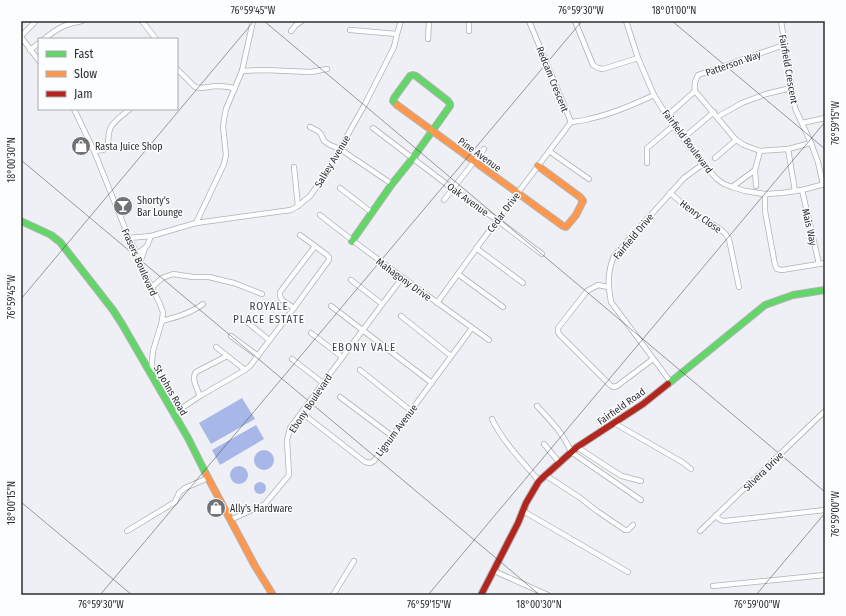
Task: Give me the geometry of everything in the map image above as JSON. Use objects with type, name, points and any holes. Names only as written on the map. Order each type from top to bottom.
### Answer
[{"type":"street","points":[[36,21],[21,37],[38,60]]},
{"type":"street","points":[[45,38],[63,25],[82,21]]},
{"type":"street","points":[[142,21],[155,38]]},
{"type":"street","points":[[196,223],[224,164],[226,155],[223,126],[226,109],[242,71],[253,21]]},
{"type":"street","points":[[291,31],[302,21]]},
{"type":"street","name":"Salkey Avenue","points":[[129,238],[151,236],[196,223],[278,213],[291,210],[298,206],[310,196],[340,150],[394,46],[401,21]]},
{"type":"street","points":[[428,39],[429,21]]},
{"type":"street","points":[[469,21],[469,31]]},
{"type":"street","name":"Redcam Crescent","points":[[529,21],[571,122],[608,114],[654,96]]},
{"type":"street","points":[[575,21],[593,65],[598,68],[603,69],[638,58]]},
{"type":"street","name":"Fairfield Boulevard","points":[[626,21],[638,58],[654,96],[673,126],[717,179],[732,187],[745,191],[765,194],[802,190],[824,184]]},
{"type":"street","name":"Fairfield Crescent","points":[[781,21],[795,108],[811,143],[824,184]]},
{"type":"street","points":[[350,30],[397,34]]},
{"type":"street","points":[[30,50],[38,44]]},
{"type":"street","name":"Patterson Way","points":[[695,91],[694,86],[698,75],[784,45]]},
{"type":"street","points":[[242,71],[264,70],[311,72],[327,69]]},
{"type":"street","points":[[178,70],[195,87],[198,88],[216,86],[235,89]]},
{"type":"street","name":"Pine Avenue","points":[[432,132],[450,104],[416,76],[410,76],[394,98],[393,101],[395,104],[432,132],[563,226],[566,226],[569,224],[583,201],[580,197],[538,166]]},
{"type":"street","points":[[717,117],[742,103],[766,94],[791,88]]},
{"type":"street","points":[[667,116],[695,91],[736,140],[744,145],[760,151],[788,149],[811,143]]},
{"type":"street","name":"Frasers Boulevard","points":[[74,110],[94,152],[139,262],[163,312],[162,321],[153,351],[151,374]]},
{"type":"street","points":[[94,152],[106,148],[109,140],[109,130],[116,121],[129,110]]},
{"type":"street","points":[[688,134],[714,112]]},
{"type":"street","points":[[802,123],[825,118]]},
{"type":"street","name":"Cedar Drive","points":[[437,303],[476,248],[571,122]]},
{"type":"street","points":[[310,126],[321,134],[324,141],[392,184]]},
{"type":"street","points":[[648,163],[647,148],[673,126]]},
{"type":"street","name":"Oak Avenue","points":[[373,128],[542,254]]},
{"type":"street","points":[[352,240],[371,212],[432,132]]},
{"type":"street","points":[[715,158],[736,140]]},
{"type":"street","points":[[444,200],[484,149]]},
{"type":"street","points":[[788,149],[795,191]]},
{"type":"street","points":[[549,151],[589,179]]},
{"type":"street","points":[[756,186],[755,170],[760,151]]},
{"type":"street","name":"Fairfield Drive","points":[[670,381],[611,302],[608,286],[610,267],[614,256],[684,178],[703,164]]},
{"type":"street","points":[[294,167],[298,206]]},
{"type":"street","points":[[732,187],[755,170]]},
{"type":"street","points":[[340,188],[371,212]]},
{"type":"street","name":"Mais Way","points":[[802,190],[819,264]]},
{"type":"street","name":"Henry Close","points":[[670,194],[725,234],[728,239],[738,287]]},
{"type":"street","points":[[765,194],[765,211],[777,269],[782,270],[825,263]]},
{"type":"street","name":"Mahagony Drive","points":[[320,215],[402,278],[489,340]]},
{"type":"street","name":"St Johns Road","points":[[21,221],[51,235],[60,242],[113,310],[188,438],[230,520],[273,595]]},
{"type":"street","points":[[173,414],[250,366],[329,260],[327,255],[300,235]]},
{"type":"street","points":[[139,262],[151,236]]},
{"type":"street","points":[[294,308],[282,300],[280,292],[314,246]]},
{"type":"street","points":[[136,254],[145,248]]},
{"type":"street","points":[[476,248],[523,283]]},
{"type":"street","points":[[151,288],[162,278],[172,274],[193,277],[209,277],[234,283],[262,294]]},
{"type":"street","points":[[458,274],[503,307]]},
{"type":"street","name":"Ebony Boulevard","points":[[230,520],[265,504],[288,475],[287,440],[290,428],[402,278]]},
{"type":"street","points":[[351,280],[382,304]]},
{"type":"street","points":[[608,286],[598,285],[588,290],[558,328],[558,332],[610,385],[613,386],[617,386],[653,359]]},
{"type":"street","name":"Fairfield Road","points":[[481,595],[526,503],[544,475],[577,447],[643,404],[765,305],[793,295],[825,290]]},
{"type":"street","points":[[162,321],[178,317],[196,309],[203,304]]},
{"type":"street","points":[[331,306],[432,383]]},
{"type":"street","points":[[400,316],[451,356]]},
{"type":"street","points":[[247,322],[269,340]]},
{"type":"street","name":"Lignum Avenue","points":[[302,413],[365,462],[370,463],[374,461],[472,328]]},
{"type":"street","points":[[311,333],[342,358]]},
{"type":"street","points":[[231,336],[258,356]]},
{"type":"street","points":[[216,347],[245,370]]},
{"type":"street","points":[[200,396],[194,379],[196,372],[227,356]]},
{"type":"street","points":[[292,359],[323,383]]},
{"type":"street","points":[[360,370],[411,410]]},
{"type":"street","points":[[340,398],[392,436]]},
{"type":"street","points":[[537,406],[567,442],[571,452],[641,500]]},
{"type":"street","name":"Silvera Drive","points":[[700,531],[825,412]]},
{"type":"street","points":[[492,419],[497,430],[539,481]]},
{"type":"street","points":[[614,423],[682,462],[691,469]]},
{"type":"street","points":[[544,444],[560,462]]},
{"type":"street","points":[[577,447],[622,476],[641,481]]},
{"type":"street","points":[[544,475],[579,497],[625,530],[628,530],[633,526]]},
{"type":"street","points":[[127,531],[174,502],[179,493],[185,488],[208,478]]},
{"type":"street","points":[[716,515],[721,521],[725,521],[825,510]]},
{"type":"street","points":[[523,511],[628,572]]},
{"type":"street","points":[[333,595],[354,561]]},
{"type":"street","points":[[494,571],[548,595]]},
{"type":"street","points":[[713,586],[825,575]]},
{"type":"water","points":[[242,398],[255,419],[211,444],[199,423]]},
{"type":"water","points":[[256,425],[264,439],[220,465],[212,450]]},
{"type":"water","points":[[264,450],[271,453],[274,460],[271,467],[264,470],[257,467],[254,460],[257,453]]},
{"type":"water","points":[[239,466],[243,467],[247,471],[247,479],[243,483],[239,484],[235,483],[231,479],[230,475],[231,471],[235,467]]},
{"type":"water","points":[[258,482],[262,482],[266,488],[262,494],[258,494],[254,490],[254,486]]},
{"type":"traffic: fast","points":[[352,241],[450,106],[448,101],[413,75],[410,76],[394,98],[393,101],[397,105]]},
{"type":"traffic: fast","points":[[21,221],[51,235],[60,242],[113,310],[188,438],[206,474]]},
{"type":"traffic: fast","points":[[668,384],[765,305],[793,295],[825,290]]},
{"type":"traffic: slow","points":[[397,105],[566,227],[576,215],[583,201],[580,197],[538,166]]},
{"type":"traffic: slow","points":[[206,474],[255,566],[273,595]]},
{"type":"traffic: jam","points":[[481,595],[518,523],[526,503],[539,481],[577,447],[643,404],[668,384]]},
{"type":"place","name":"Rasta Juice Shop","points":[[81,146]]},
{"type":"place","name":"Shorty's Bar Lounge","points":[[123,206]]},
{"type":"place","name":"Ally's Hardware","points":[[216,508]]},
{"type":"district","name":"ROYALE PLACE ESTATE","points":[[269,312]]},
{"type":"district","name":"EBONY VALE","points":[[364,347]]}]
